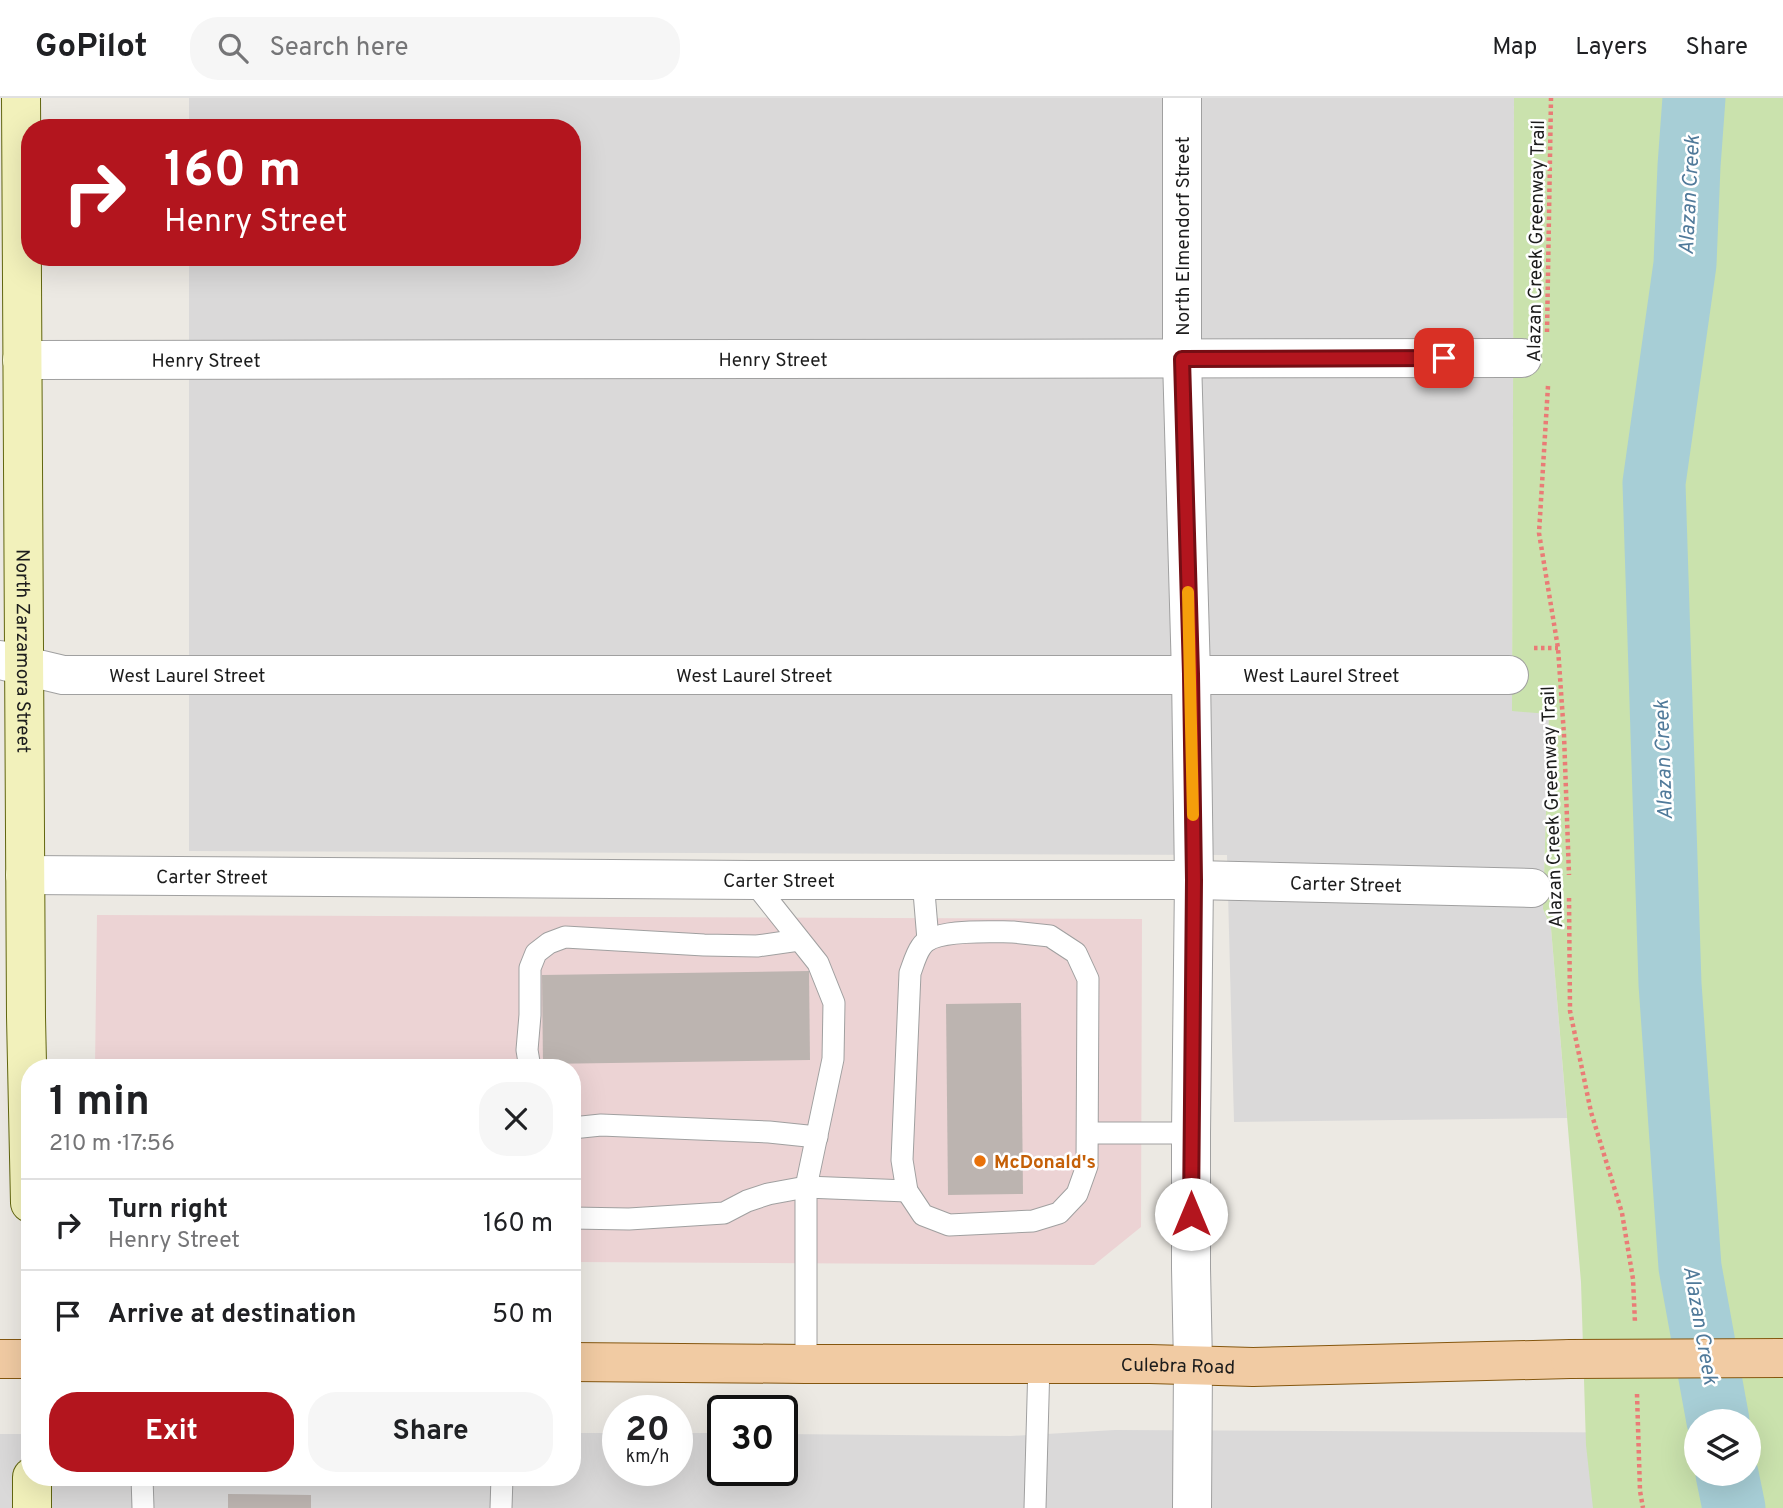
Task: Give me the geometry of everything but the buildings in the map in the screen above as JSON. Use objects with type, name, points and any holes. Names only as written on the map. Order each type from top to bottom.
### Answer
[{"type":"main road","name":"North Zarzamora Street","points":[[21,98],[21,119]]},
{"type":"main road","name":"North Zarzamora Street","points":[[21,1080],[13,970],[25,875],[12,662],[22,360],[22,266]]},
{"type":"main road","name":"Culebra Road","points":[[581,1362],[1193,1364],[1253,1367],[1570,1359],[1783,1358]]},
{"type":"main road","points":[[0,1359],[21,1359]]},
{"type":"main road","points":[[32,1486],[32,1508]]},
{"type":"street","name":"North Elmendorf Street","points":[[1182,98],[1182,359],[1194,880],[1191,1133],[1192,1508]]},
{"type":"street","name":"Henry Street","points":[[22,360],[1539,358]]},
{"type":"street","name":"West Laurel Street","points":[[12,662],[63,675],[1509,675]]},
{"type":"street","name":"Carter Street","points":[[25,875],[1194,880],[1532,888]]},
{"type":"lane","points":[[752,880],[818,963],[834,1003],[833,1059],[806,1187],[806,1364]]},
{"type":"lane","points":[[923,880],[928,940]]},
{"type":"lane","points":[[1013,932],[1050,936],[1076,953],[1088,979],[1088,1133],[1087,1166],[1077,1194],[1059,1213],[1033,1221],[949,1225],[923,1215],[907,1191],[902,1160],[910,973],[922,945],[928,940],[951,933],[1013,932]]},
{"type":"lane","points":[[528,1059],[530,968],[536,953],[549,943],[565,937],[731,946],[757,946],[799,940]]},
{"type":"lane","points":[[581,1127],[601,1125],[769,1132],[817,1137]]},
{"type":"lane","points":[[1088,1133],[1191,1133]]},
{"type":"lane","points":[[581,1219],[724,1213],[768,1194],[806,1187],[907,1191]]},
{"type":"lane","points":[[1035,1508],[1039,1363]]},
{"type":"lane","points":[[142,1486],[143,1508]]},
{"type":"lane","points":[[501,1508],[502,1486]]},
{"type":"path","name":"Alazan Creek Greenway Trail","points":[[1551,98],[1539,358],[1539,533],[1558,648],[1569,884]]},
{"type":"path","name":"Alazan Creek Greenway Trail","points":[[1569,898],[1570,1011],[1591,1112],[1622,1213],[1633,1279],[1635,1332]]},
{"type":"path","points":[[1637,1385],[1640,1491],[1643,1508]]},
{"type":"shaded area","points":[[189,98],[1514,98],[1512,710],[1549,713],[1543,909],[1551,928],[1567,1118],[1234,1122],[1227,855],[189,851],[189,266],[581,266],[581,119],[189,119]]},
{"type":"shaded area","points":[[97,915],[1142,919],[1141,1227],[1094,1265],[581,1262],[581,1059],[95,1059]]},
{"type":"shaded area","points":[[1115,1430],[1684,1433],[1684,1486],[1760,1486],[1783,1508],[0,1508],[0,1434],[21,1434],[21,1486],[581,1486],[581,1433],[602,1433],[602,1486],[693,1486],[693,1433],[707,1433],[707,1486],[798,1486],[798,1434],[1011,1436]]},
{"type":"green space","points":[[1514,98],[1783,98],[1783,1508],[1593,1508],[1586,1445],[1581,1282],[1551,928],[1543,909],[1549,714],[1512,711]]},
{"type":"waterway","name":"Alazan Creek","points":[[1694,98],[1685,264],[1654,483],[1670,984],[1690,1267],[1716,1409]]},
{"type":"waterway","name":"Alazan Creek","points":[[1729,1486],[1734,1508]]},
{"type":"slow traffic","points":[[1188,592],[1193,815]]},
{"type":"place","name":"McDonald's","points":[[980,1161]]},
{"type":"route","points":[[1191,1214],[1194,880],[1182,359],[1444,358]]}]
